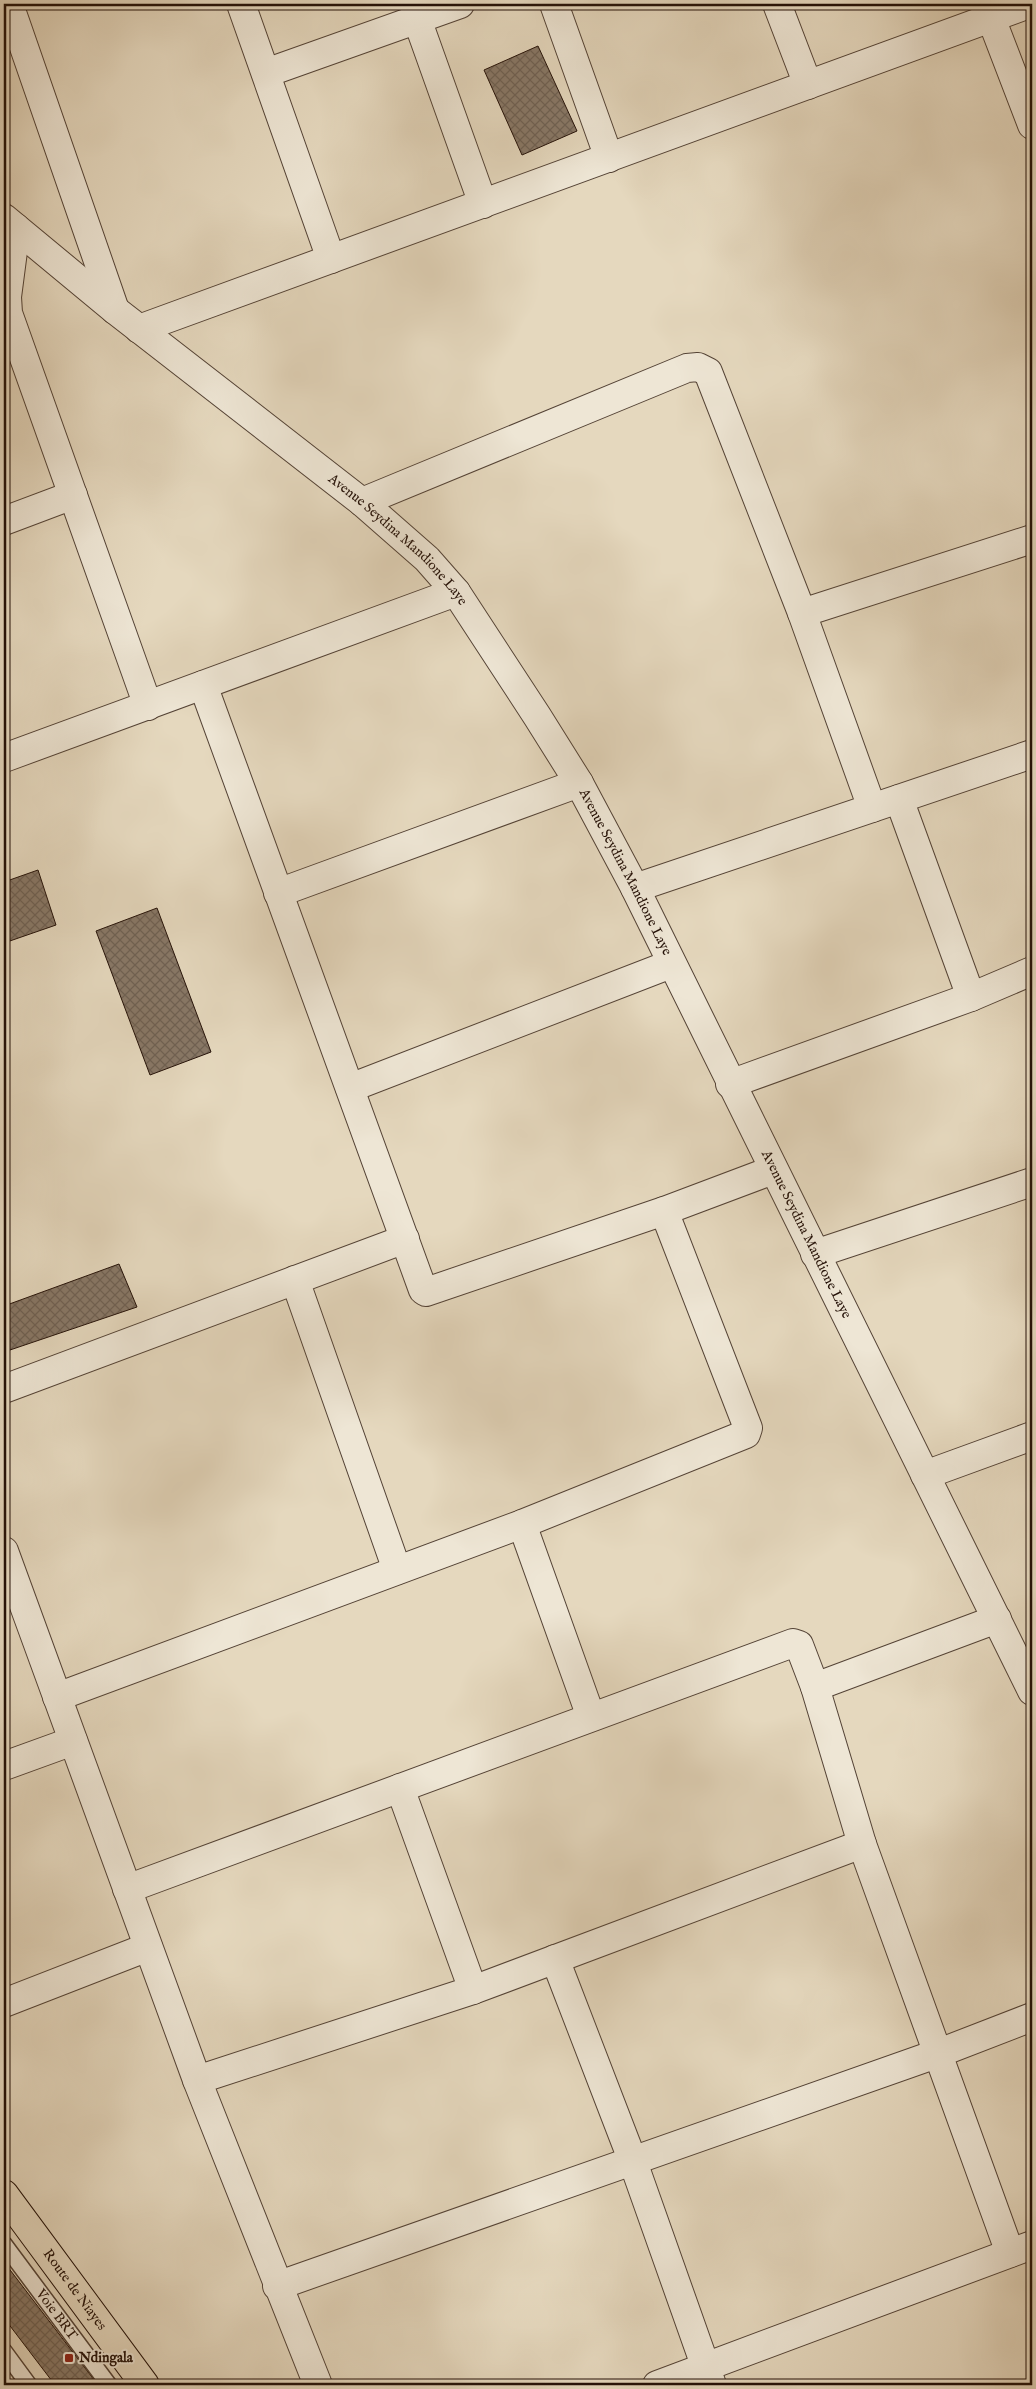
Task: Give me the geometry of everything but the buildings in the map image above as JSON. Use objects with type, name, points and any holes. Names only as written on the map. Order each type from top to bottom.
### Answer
[{"type":"main road","name":"Route de Niayes","points":[[4,2194],[145,2385]]},
{"type":"street","points":[[9,4],[115,310]]},
{"type":"street","points":[[241,4],[331,259]]},
{"type":"street","points":[[266,73],[460,4]]},
{"type":"street","points":[[554,4],[609,158]]},
{"type":"street","points":[[777,4],[808,86]]},
{"type":"street","points":[[140,329],[808,86],[997,12],[1029,4]]},
{"type":"street","points":[[997,12],[1032,125]]},
{"type":"street","points":[[417,19],[483,204]]},
{"type":"street","points":[[10,223],[8,313],[148,706]]},
{"type":"street","name":"Avenue Seydina Mandione Laye","points":[[10,223],[115,310],[362,502],[427,560],[456,592],[579,783],[635,888],[730,1084],[1032,1691]]},
{"type":"street","points":[[362,502],[687,368],[698,367],[708,372],[802,613],[872,808]]},
{"type":"street","points":[[4,521],[73,495]]},
{"type":"street","points":[[802,613],[1032,538]]},
{"type":"street","points":[[4,758],[456,592]]},
{"type":"street","points":[[203,685],[423,1290],[426,1292],[664,1211],[773,1170]]},
{"type":"street","points":[[635,888],[1032,754]]},
{"type":"street","points":[[278,893],[579,783]]},
{"type":"street","points":[[899,799],[971,997]]},
{"type":"street","points":[[350,1088],[671,964]]},
{"type":"street","points":[[730,1084],[971,997],[1032,972]]},
{"type":"street","points":[[815,1254],[1032,1182]]},
{"type":"street","points":[[57,1697],[522,1524],[746,1434],[748,1428],[664,1211]]},
{"type":"street","points":[[4,1389],[404,1239]]},
{"type":"street","points":[[296,1280],[397,1570]]},
{"type":"street","points":[[925,1475],[1032,1436]]},
{"type":"street","points":[[522,1524],[591,1717]]},
{"type":"street","points":[[4,1551],[197,2080],[277,2286],[318,2385]]},
{"type":"street","points":[[815,1687],[996,1619]]},
{"type":"street","points":[[126,1889],[794,1643],[801,1648],[815,1687],[862,1844],[939,2053],[1021,2249],[708,2376],[657,2385]]},
{"type":"street","points":[[4,1766],[73,1740]]},
{"type":"street","points":[[400,1788],[473,1990]]},
{"type":"street","points":[[197,2080],[473,1990],[862,1844]]},
{"type":"street","points":[[4,2003],[148,1947]]},
{"type":"street","points":[[555,1959],[632,2160],[708,2376]]},
{"type":"street","points":[[277,2286],[939,2053],[1032,2017]]},
{"type":"lane","name":"Voie BRT","points":[[4,2244],[109,2385]]},
{"type":"lane","points":[[4,2352],[29,2385]]},
{"type":"place","name":"Ndingala","points":[[69,2358]]}]
